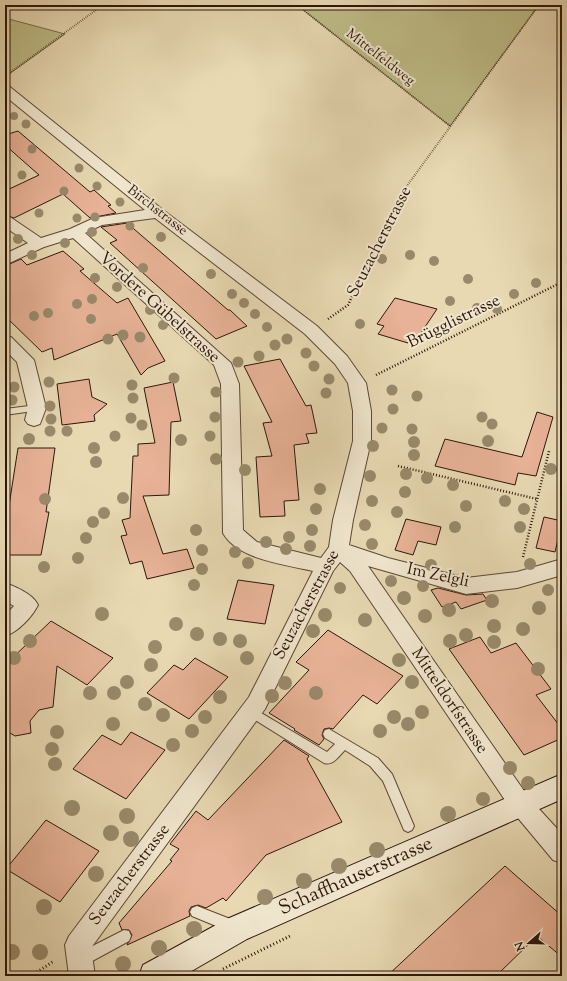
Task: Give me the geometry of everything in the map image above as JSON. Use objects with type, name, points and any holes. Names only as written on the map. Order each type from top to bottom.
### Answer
[{"type":"street","name":"Birchstrasse","points":[[5,90],[158,213],[311,330]]},
{"type":"street","points":[[5,260],[39,244],[75,232],[99,221],[158,213]]},
{"type":"street","points":[[5,220],[39,244]]},
{"type":"street","name":"Vordere Gübelstrasse","points":[[75,232],[222,363],[230,384],[233,533],[251,548],[332,558]]},
{"type":"street","name":"Seuzacherstrasse","points":[[81,968],[78,945],[257,703],[332,558],[343,520],[362,441],[362,410],[357,384],[341,360],[311,330]]},
{"type":"street","points":[[5,341],[25,360],[35,414]]},
{"type":"street","name":"Im Zelgli","points":[[332,558],[387,565],[466,586],[517,580],[562,567]]},
{"type":"street","name":"Mitteldorfstrasse","points":[[332,558],[357,566],[521,805],[562,852]]},
{"type":"street","points":[[5,591],[28,605],[5,628]]},
{"type":"street","name":"Schaffhauserstrasse","points":[[154,976],[237,929],[562,786]]},
{"type":"lane","points":[[5,412],[35,414]]},
{"type":"lane","points":[[251,712],[328,759],[344,743]]},
{"type":"lane","points":[[329,734],[374,762],[388,778],[408,826]]},
{"type":"lane","points":[[197,912],[237,929]]},
{"type":"lane","points":[[81,968],[124,936]]},
{"type":"path","points":[[5,77],[103,5]]},
{"type":"path","name":"Mittelfeldweg","points":[[297,5],[450,126]]},
{"type":"path","name":"Seuzacherstrasse","points":[[311,330],[348,305],[401,194],[539,5]]},
{"type":"path","name":"Brügglistrasse","points":[[357,384],[562,282]]},
{"type":"path","points":[[517,580],[549,450]]},
{"type":"path","points":[[398,466],[537,500]]},
{"type":"shaded area","points":[[297,5],[539,5],[450,126]]},
{"type":"shaded area","points":[[5,18],[65,34],[5,77]]},
{"type":"building","points":[[18,131],[90,192],[94,190],[111,205],[108,206],[116,213],[90,218],[63,194],[14,218],[5,215],[5,191],[39,175],[5,145],[5,135]]},
{"type":"building","points":[[127,223],[247,326],[216,339],[110,243],[117,240],[101,227]]},
{"type":"building","points":[[63,251],[84,269],[80,271],[117,303],[128,298],[165,361],[148,368],[141,375],[117,334],[54,360],[52,348],[42,352],[5,316],[5,266],[21,259],[27,265]]},
{"type":"building","points":[[395,298],[437,309],[419,336],[413,335],[408,343],[378,334],[384,326],[377,324]]},
{"type":"building","points":[[280,359],[306,406],[311,405],[317,433],[306,434],[309,443],[294,445],[299,500],[284,501],[285,516],[260,517],[256,457],[272,456],[263,423],[272,422],[244,366]]},
{"type":"building","points":[[89,379],[92,397],[107,404],[94,415],[95,421],[62,425],[57,384]]},
{"type":"building","points":[[173,382],[181,421],[171,422],[169,495],[143,496],[163,554],[187,549],[194,568],[147,579],[142,561],[130,564],[121,536],[127,535],[122,520],[130,518],[133,456],[138,456],[138,444],[155,443],[144,388]]},
{"type":"building","points":[[537,412],[553,417],[536,476],[518,473],[515,485],[435,466],[445,439],[522,457]]},
{"type":"building","points":[[18,448],[55,448],[46,512],[49,512],[41,555],[5,555],[5,512],[8,512]]},
{"type":"building","points":[[544,517],[562,521],[562,540],[558,539],[555,552],[536,548]]},
{"type":"building","points":[[406,519],[441,527],[436,545],[418,541],[413,555],[395,550]]},
{"type":"building","points":[[238,580],[274,585],[265,624],[227,619]]},
{"type":"building","points":[[438,588],[466,595],[483,594],[487,600],[461,609],[456,602],[442,607],[431,590]]},
{"type":"building","points":[[51,621],[113,658],[87,685],[57,666],[53,707],[39,710],[30,721],[31,733],[15,736],[5,730],[5,665]]},
{"type":"building","points":[[328,630],[403,676],[377,704],[363,695],[333,729],[324,729],[322,735],[324,739],[319,745],[269,713],[309,670],[296,662]]},
{"type":"building","points":[[480,637],[491,653],[516,643],[551,689],[536,695],[562,729],[562,738],[524,755],[449,649]]},
{"type":"building","points":[[195,658],[228,677],[189,719],[147,693],[174,665],[183,670]]},
{"type":"building","points":[[131,732],[165,750],[126,799],[73,769],[102,735],[121,745]]},
{"type":"building","points":[[284,740],[309,756],[307,759],[342,822],[266,855],[226,901],[223,898],[206,908],[198,905],[191,907],[189,911],[190,916],[127,945],[132,935],[129,930],[122,930],[119,923],[172,861],[170,860],[179,849],[170,844],[196,811],[208,820]]},
{"type":"building","points":[[46,820],[99,851],[60,902],[6,869]]},
{"type":"building","points":[[505,866],[562,916],[562,957],[537,936],[496,976],[387,976]]}]
